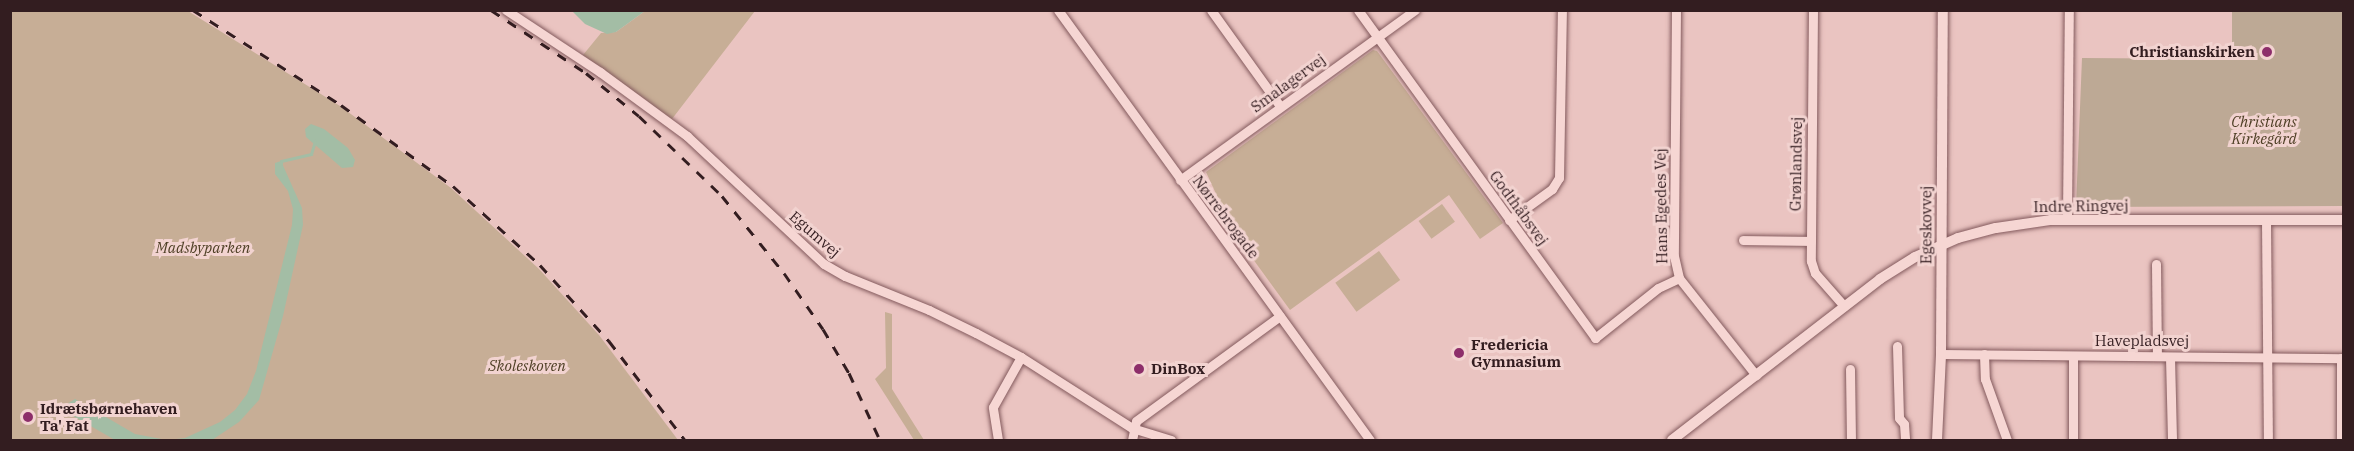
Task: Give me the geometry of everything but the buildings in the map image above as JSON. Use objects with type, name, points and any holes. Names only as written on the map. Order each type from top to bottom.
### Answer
[{"type":"street","name":"Egumvej","points":[[506,10],[600,72],[687,135],[802,246],[824,264],[845,276],[929,310],[1021,357],[1132,428],[1171,441]]},
{"type":"street","name":"Nørrebrogade","points":[[1058,10],[1367,437]]},
{"type":"street","points":[[1211,10],[1280,106]]},
{"type":"street","name":"Godthåbsvej","points":[[1358,10],[1595,338],[1659,288],[1679,278]]},
{"type":"street","name":"Smalagervej","points":[[1179,180],[1415,10]]},
{"type":"street","points":[[1509,220],[1552,189],[1559,178],[1562,10]]},
{"type":"street","name":"Hans Egedes Vej","points":[[1676,10],[1674,255],[1679,278],[1756,375]]},
{"type":"street","name":"Grønlandsvej","points":[[1813,10],[1811,261],[1815,273],[1844,306]]},
{"type":"street","name":"Egeskovvej","points":[[1937,441],[1941,354],[1942,10]]},
{"type":"street","points":[[2067,219],[2069,10]]},
{"type":"street","name":"Indre Ringvej","points":[[1672,441],[1844,306],[1909,261],[1941,244],[1995,228],[2067,219],[2343,220]]},
{"type":"street","points":[[2266,220],[2268,441]]},
{"type":"street","points":[[1743,240],[1811,241]]},
{"type":"street","points":[[2156,264],[2157,356]]},
{"type":"street","points":[[1132,441],[1132,428],[1136,421],[1280,316]]},
{"type":"street","points":[[1897,346],[1899,418],[1904,424],[1905,441]]},
{"type":"street","name":"Havepladsvej","points":[[1941,354],[2342,358]]},
{"type":"street","points":[[1984,354],[1985,378],[2007,441]]},
{"type":"street","points":[[2073,356],[2073,441]]},
{"type":"street","points":[[998,441],[993,406],[1021,357]]},
{"type":"street","points":[[2170,357],[2172,441]]},
{"type":"street","points":[[2341,441],[2342,358]]},
{"type":"street","points":[[1850,369],[1851,441]]},
{"type":"street","points":[[1356,441],[1367,437]]},
{"type":"green space","name":"Madsbyparken","points":[[10,11],[188,11],[340,106],[451,188],[539,269],[599,335],[678,440],[11,440]]},
{"type":"green space","points":[[645,11],[755,11],[672,119],[583,55],[601,33],[616,32]]},
{"type":"green space","name":"Christians Kirkegård","points":[[2232,11],[2343,11],[2343,206],[2076,207],[2082,58],[2232,59]]},
{"type":"green space","points":[[1373,50],[1377,51],[1503,223],[1480,239],[1449,195],[1290,310],[1234,233],[1206,172]]},
{"type":"green space","points":[[1442,204],[1455,222],[1431,239],[1419,221]]},
{"type":"green space","points":[[1379,251],[1400,280],[1356,312],[1335,283]]},
{"type":"green space","points":[[885,312],[892,314],[892,389],[924,440],[914,440],[875,379],[886,368]]},
{"type":"shaded area","points":[[572,11],[645,11],[616,32],[607,34],[585,24]]},
{"type":"shaded area","points":[[311,124],[324,129],[348,148],[355,160],[353,167],[342,168],[306,137],[305,129]]},
{"type":"shaded area","points":[[281,161],[302,208],[303,225],[283,316],[259,400],[239,422],[212,440],[167,440],[185,438],[220,422],[235,410],[247,394],[256,371],[292,225],[293,209],[288,191],[275,174],[275,163]]},
{"type":"shaded area","points":[[75,399],[135,434],[167,440],[115,440],[68,413],[67,404]]},
{"type":"waterway","points":[[281,164],[281,161],[311,154],[315,141]]},
{"type":"railway","points":[[193,10],[341,105],[453,186],[540,265],[609,341],[685,440]]},
{"type":"railway","points":[[491,10],[586,73],[639,116],[722,196],[784,273],[823,329],[849,373],[880,440]]},
{"type":"place","name":"Christianskirken","points":[[2267,52]]},
{"type":"place","name":"Fredericia Gymnasium","points":[[1459,353]]},
{"type":"place","name":"DinBox","points":[[1139,369]]},
{"type":"place","name":"Idrætsbørnehaven Ta' Fat","points":[[28,417]]},
{"type":"park label","name":"Skoleskoven","points":[[527,366]]}]
